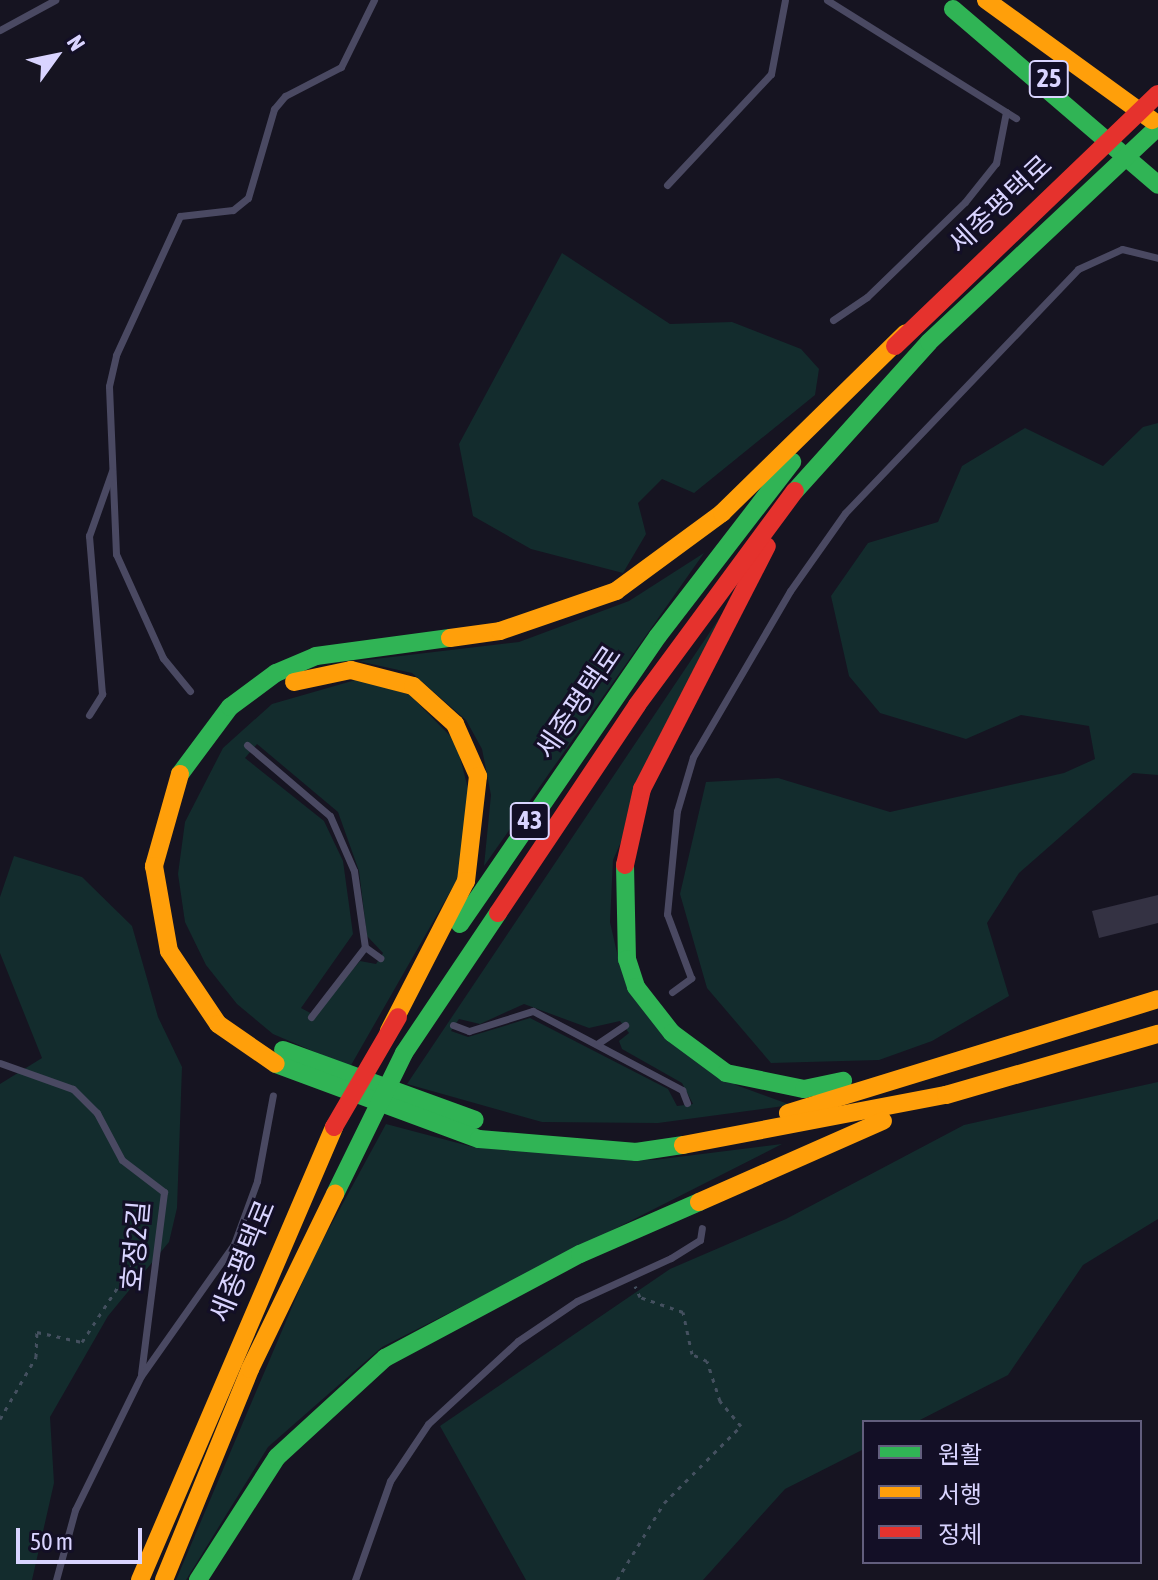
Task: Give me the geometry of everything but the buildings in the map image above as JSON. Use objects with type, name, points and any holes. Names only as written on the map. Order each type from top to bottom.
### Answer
[{"type":"highway","name":"25","points":[[986,0],[1158,126]]},
{"type":"highway","name":"25","points":[[947,5],[1158,158]]},
{"type":"highway","points":[[947,5],[1158,185]]},
{"type":"highway","name":"세종평택로","points":[[140,1580],[311,1166],[389,1031],[658,636],[796,458],[906,333],[1158,94]]},
{"type":"highway","name":"세종평택로","points":[[164,1580],[250,1369],[404,1053],[637,705],[788,499],[929,342],[1102,184],[1158,126]]},
{"type":"highway","points":[[906,333],[722,513],[616,591],[500,631],[357,645],[316,656],[276,673],[195,744],[175,780],[154,866],[169,951],[218,1024],[318,1086],[479,1139],[636,1152],[946,1095],[1158,1034]]},
{"type":"highway","points":[[788,499],[737,614],[642,789],[622,878],[627,959],[636,987],[672,1033],[726,1073],[804,1089],[937,1063]]},
{"type":"highway","points":[[389,1031],[466,881],[480,807],[478,776],[455,724],[413,686],[385,675],[320,672],[253,705],[209,750],[179,808],[170,890],[187,952],[221,1003],[260,1036],[329,1068],[484,1123],[546,1131],[657,1133],[806,1109],[937,1063],[1158,999]]},
{"type":"highway","points":[[198,1580],[277,1457],[385,1358],[580,1254],[946,1095]]},
{"type":"lane","points":[[0,30],[55,0]]},
{"type":"lane","points":[[190,691],[163,658],[116,554],[109,386],[116,355],[180,216],[233,210],[248,198],[274,109],[285,96],[341,67],[374,0]]},
{"type":"lane","points":[[667,185],[771,74],[785,0]]},
{"type":"lane","points":[[827,0],[1016,118]]},
{"type":"lane","points":[[833,320],[867,297],[965,202],[996,163],[1006,112]]},
{"type":"lane","points":[[672,992],[691,978],[667,914],[677,811],[693,757],[790,591],[845,513],[1078,269],[1122,249],[1158,258]]},
{"type":"lane","points":[[89,715],[102,694],[89,536],[113,469]]},
{"type":"lane","points":[[247,745],[330,816],[354,871],[365,947],[380,958]]},
{"type":"lane","points":[[311,1017],[365,947]]},
{"type":"lane","points":[[453,1025],[469,1031],[533,1011],[682,1090],[687,1103]]},
{"type":"lane","points":[[597,1044],[625,1025]]},
{"type":"lane","name":"호정2길","points":[[0,1063],[73,1089],[97,1113],[122,1160],[164,1192],[159,1259],[141,1376]]},
{"type":"lane","points":[[56,1580],[75,1510],[141,1376],[234,1244],[257,1181],[273,1095]]},
{"type":"lane","points":[[355,1580],[390,1481],[428,1424],[518,1341],[631,1275],[700,1240],[702,1228]]},
{"type":"path","points":[[0,1419],[36,1357],[37,1332],[82,1342],[141,1245],[159,1259]]},
{"type":"path","points":[[617,1580],[664,1503],[741,1426],[720,1401],[707,1361],[693,1357],[683,1312],[640,1297],[631,1275]]},
{"type":"green space","points":[[562,253],[670,324],[732,322],[801,349],[819,369],[815,395],[694,493],[662,479],[638,503],[646,534],[623,573],[531,549],[473,516],[459,444]]},
{"type":"green space","points":[[1158,423],[1158,775],[1133,773],[1019,873],[987,923],[1009,996],[932,1041],[879,1060],[771,1063],[707,988],[680,894],[706,782],[778,778],[890,812],[1064,773],[1095,759],[1089,726],[1021,715],[966,739],[880,713],[849,676],[831,596],[868,543],[938,522],[962,466],[1025,428],[1103,466],[1143,427]]},
{"type":"green space","points":[[704,553],[484,866],[491,795],[482,749],[466,720],[412,673],[358,661],[519,642],[629,601]]},
{"type":"green space","points":[[724,611],[613,860],[610,922],[620,966],[736,1085],[791,1105],[658,1123],[542,1122],[407,1084]],"holes":[[[524,1004],[589,1028],[620,1021],[629,1033],[619,1041],[622,1049],[682,1083],[693,1104],[677,1106],[668,1089],[530,1018],[468,1037],[451,1031],[459,1019],[480,1024]]]},
{"type":"green space","points":[[359,679],[410,695],[456,742],[472,804],[458,878],[350,1067],[273,1034],[237,1004],[206,965],[185,922],[178,874],[185,822],[223,748],[272,704]],"holes":[[[257,744],[338,812],[359,871],[367,936],[383,953],[376,964],[360,961],[314,1015],[301,1008],[353,934],[343,861],[324,821],[245,758]]]},
{"type":"green space","points":[[14,856],[82,877],[132,926],[158,1017],[182,1067],[177,1208],[169,1242],[108,1316],[50,1417],[54,1483],[32,1580],[0,1580],[0,1084],[42,1058],[0,953],[0,897]]},
{"type":"green space","points":[[1158,1082],[1158,1219],[1083,1265],[1008,1375],[920,1420],[862,1420],[862,1450],[785,1489],[703,1580],[526,1580],[440,1426],[670,1269],[786,1219],[964,1125]]},
{"type":"green space","points":[[386,1124],[473,1147],[654,1160],[782,1144],[382,1347],[268,1447],[186,1580],[176,1580],[312,1260]]},
{"type":"traffic: fast","points":[[953,9],[1158,185]]},
{"type":"traffic: fast","points":[[795,491],[929,342],[1158,127]]},
{"type":"traffic: fast","points":[[460,924],[658,636],[792,462]]},
{"type":"traffic: fast","points":[[180,774],[230,707],[276,673],[316,656],[450,638]]},
{"type":"traffic: fast","points":[[625,865],[627,959],[636,987],[672,1033],[726,1073],[804,1089],[843,1081]]},
{"type":"traffic: fast","points":[[335,1194],[404,1053],[498,913]]},
{"type":"traffic: fast","points":[[283,1050],[475,1120]]},
{"type":"traffic: fast","points":[[276,1064],[479,1139],[636,1152],[683,1145]]},
{"type":"traffic: fast","points":[[198,1580],[277,1457],[385,1358],[580,1254],[699,1202]]},
{"type":"traffic: slow","points":[[986,0],[1152,120]]},
{"type":"traffic: slow","points":[[450,638],[500,631],[616,591],[722,513],[906,333]]},
{"type":"traffic: slow","points":[[294,682],[351,670],[413,686],[455,724],[478,776],[466,881],[389,1031]]},
{"type":"traffic: slow","points":[[180,774],[154,866],[169,951],[218,1024],[276,1064]]},
{"type":"traffic: slow","points":[[788,1113],[1158,999]]},
{"type":"traffic: slow","points":[[683,1145],[946,1095],[1158,1034]]},
{"type":"traffic: slow","points":[[699,1202],[883,1121]]},
{"type":"traffic: slow","points":[[140,1580],[334,1127]]},
{"type":"traffic: slow","points":[[164,1580],[250,1369],[335,1194]]},
{"type":"traffic: jam","points":[[895,346],[1158,94]]},
{"type":"traffic: jam","points":[[498,913],[637,705],[795,491]]},
{"type":"traffic: jam","points":[[625,865],[642,789],[767,546]]},
{"type":"traffic: jam","points":[[334,1127],[398,1017]]}]
